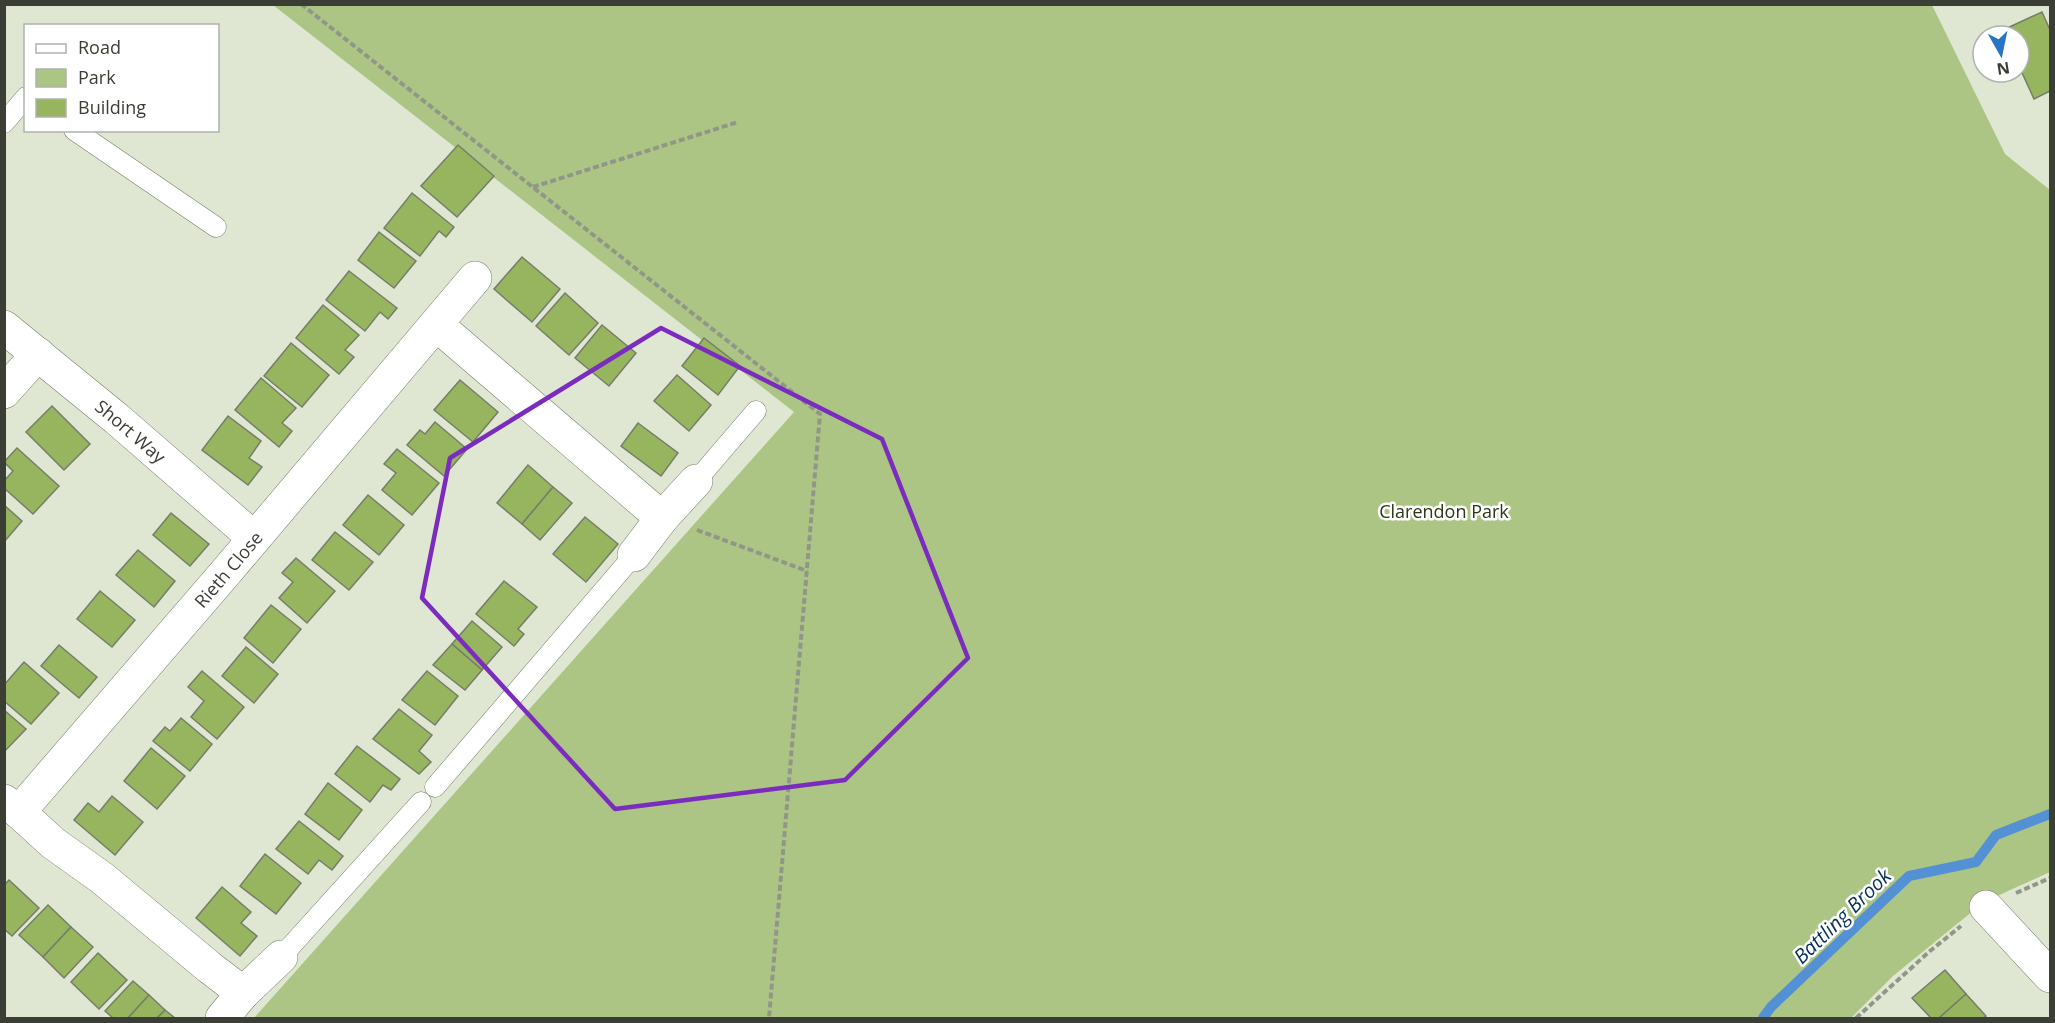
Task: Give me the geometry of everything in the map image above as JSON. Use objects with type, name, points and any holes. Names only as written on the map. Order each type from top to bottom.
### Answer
[{"type":"street","name":"Rieth Close","points":[[243,993],[102,878],[52,843],[11,807],[254,538],[475,278]]},
{"type":"street","points":[[437,325],[662,518]]},
{"type":"street","name":"Short Way","points":[[4,327],[117,419],[254,538]]},
{"type":"street","points":[[4,392],[38,354]]},
{"type":"street","points":[[634,555],[662,518],[696,481]]},
{"type":"street","points":[[1986,908],[2050,976]]},
{"type":"street","points":[[222,1018],[243,993],[281,957]]},
{"type":"lane","points":[[4,123],[24,99]]},
{"type":"lane","points":[[77,132],[216,227]]},
{"type":"lane","points":[[696,481],[756,411]]},
{"type":"lane","points":[[435,787],[634,555]]},
{"type":"lane","points":[[281,957],[421,802]]},
{"type":"path","points":[[301,4],[820,414],[769,1018]]},
{"type":"path","points":[[532,187],[738,122]]},
{"type":"path","points":[[662,518],[807,571]]},
{"type":"path","points":[[1856,1018],[1930,951],[1986,908],[2050,878]]},
{"type":"highlighted area","points":[[661,328],[882,439],[968,658],[845,780],[615,809],[422,598],[450,458]]},
{"type":"green space","name":"Clarendon Park","points":[[273,5],[1932,5],[2005,154],[2050,190],[2050,872],[1984,902],[1893,976],[1851,1018],[254,1018],[794,412]]},
{"type":"building","points":[[2042,12],[2050,30],[2050,91],[2034,99],[2027,84],[2031,84],[2031,24],[2016,24]]},
{"type":"building","points":[[458,145],[494,176],[457,217],[421,186]]},
{"type":"building","points":[[412,193],[454,227],[446,237],[439,231],[420,256],[384,228]]},
{"type":"building","points":[[379,232],[416,261],[394,288],[358,260]]},
{"type":"building","points":[[522,257],[560,289],[532,322],[494,289]]},
{"type":"building","points":[[349,271],[397,308],[388,319],[380,312],[365,331],[326,300]]},
{"type":"building","points":[[565,293],[598,323],[569,355],[536,326]]},
{"type":"building","points":[[323,305],[359,335],[345,350],[354,357],[339,374],[296,338]]},
{"type":"building","points":[[602,325],[636,353],[609,386],[575,358]]},
{"type":"building","points":[[704,338],[740,366],[718,395],[682,366]]},
{"type":"building","points":[[291,343],[329,375],[302,407],[264,376]]},
{"type":"building","points":[[677,375],[711,405],[689,431],[654,401]]},
{"type":"building","points":[[261,378],[296,408],[282,423],[292,431],[279,447],[235,410]]},
{"type":"building","points":[[460,380],[498,412],[473,442],[434,410]]},
{"type":"building","points":[[52,406],[90,444],[64,470],[26,432]]},
{"type":"building","points":[[228,416],[261,441],[249,458],[262,467],[248,485],[202,450]]},
{"type":"building","points":[[435,422],[467,449],[444,476],[407,445],[420,430],[425,434]]},
{"type":"building","points":[[638,423],[678,453],[661,476],[621,446]]},
{"type":"building","points":[[17,448],[59,486],[33,514],[4,488],[4,481],[13,471],[4,462]]},
{"type":"building","points":[[397,449],[439,483],[412,515],[382,490],[396,473],[384,464]]},
{"type":"building","points":[[528,465],[553,487],[522,524],[497,503]]},
{"type":"building","points":[[553,487],[572,503],[540,540],[522,524]]},
{"type":"building","points":[[368,495],[404,525],[379,555],[343,525]]},
{"type":"building","points":[[4,505],[22,521],[4,542]]},
{"type":"building","points":[[171,513],[209,544],[190,566],[153,535]]},
{"type":"building","points":[[585,517],[618,544],[586,582],[553,554]]},
{"type":"building","points":[[335,532],[373,562],[349,590],[312,560]]},
{"type":"building","points":[[138,550],[175,581],[154,607],[116,575]]},
{"type":"building","points":[[296,558],[335,591],[307,623],[279,598],[293,582],[282,573]]},
{"type":"building","points":[[504,581],[537,607],[518,629],[524,634],[514,646],[476,614]]},
{"type":"building","points":[[100,591],[135,620],[112,647],[77,619]]},
{"type":"building","points":[[271,605],[301,629],[273,663],[244,638]]},
{"type":"building","points":[[472,621],[502,647],[482,670],[452,644]]},
{"type":"building","points":[[452,644],[482,670],[465,690],[433,665]]},
{"type":"building","points":[[59,645],[97,677],[79,698],[41,666]]},
{"type":"building","points":[[246,647],[278,674],[254,703],[222,676]]},
{"type":"building","points":[[24,662],[59,693],[31,724],[4,701],[4,685]]},
{"type":"building","points":[[202,671],[244,707],[217,739],[191,717],[204,701],[188,687]]},
{"type":"building","points":[[427,671],[458,696],[435,725],[402,700]]},
{"type":"building","points":[[399,709],[432,735],[419,751],[431,762],[419,774],[373,739]]},
{"type":"building","points":[[4,710],[26,729],[4,752]]},
{"type":"building","points":[[181,718],[212,744],[190,771],[153,741],[165,727],[170,731]]},
{"type":"building","points":[[357,746],[400,779],[391,790],[383,785],[370,802],[335,774]]},
{"type":"building","points":[[151,748],[185,776],[157,809],[124,781]]},
{"type":"building","points":[[328,783],[362,810],[339,840],[305,814]]},
{"type":"building","points":[[112,796],[143,822],[115,855],[74,820],[88,803],[99,812]]},
{"type":"building","points":[[299,821],[343,856],[332,870],[319,860],[308,874],[276,849]]},
{"type":"building","points":[[265,854],[301,883],[276,914],[240,886]]},
{"type":"building","points":[[9,880],[39,908],[12,936],[4,929],[4,885]]},
{"type":"building","points":[[222,887],[251,912],[241,923],[257,936],[240,956],[196,918]]},
{"type":"building","points":[[48,905],[71,927],[43,957],[19,935]]},
{"type":"building","points":[[71,927],[93,947],[64,978],[43,957]]},
{"type":"building","points":[[98,953],[127,980],[99,1009],[71,982]]},
{"type":"building","points":[[1945,970],[1966,994],[1939,1018],[1931,1018],[1912,998]]},
{"type":"building","points":[[133,981],[149,995],[128,1018],[113,1018],[105,1011]]},
{"type":"building","points":[[1966,994],[1986,1016],[1983,1018],[1939,1018]]},
{"type":"building","points":[[149,995],[165,1010],[157,1018],[128,1018]]},
{"type":"building","points":[[165,1010],[175,1018],[157,1018]]},
{"type":"waterway","name":"Battling Brook","points":[[1763,1018],[1771,1007],[1909,876],[1976,862],[1996,835],[2050,814]]}]
